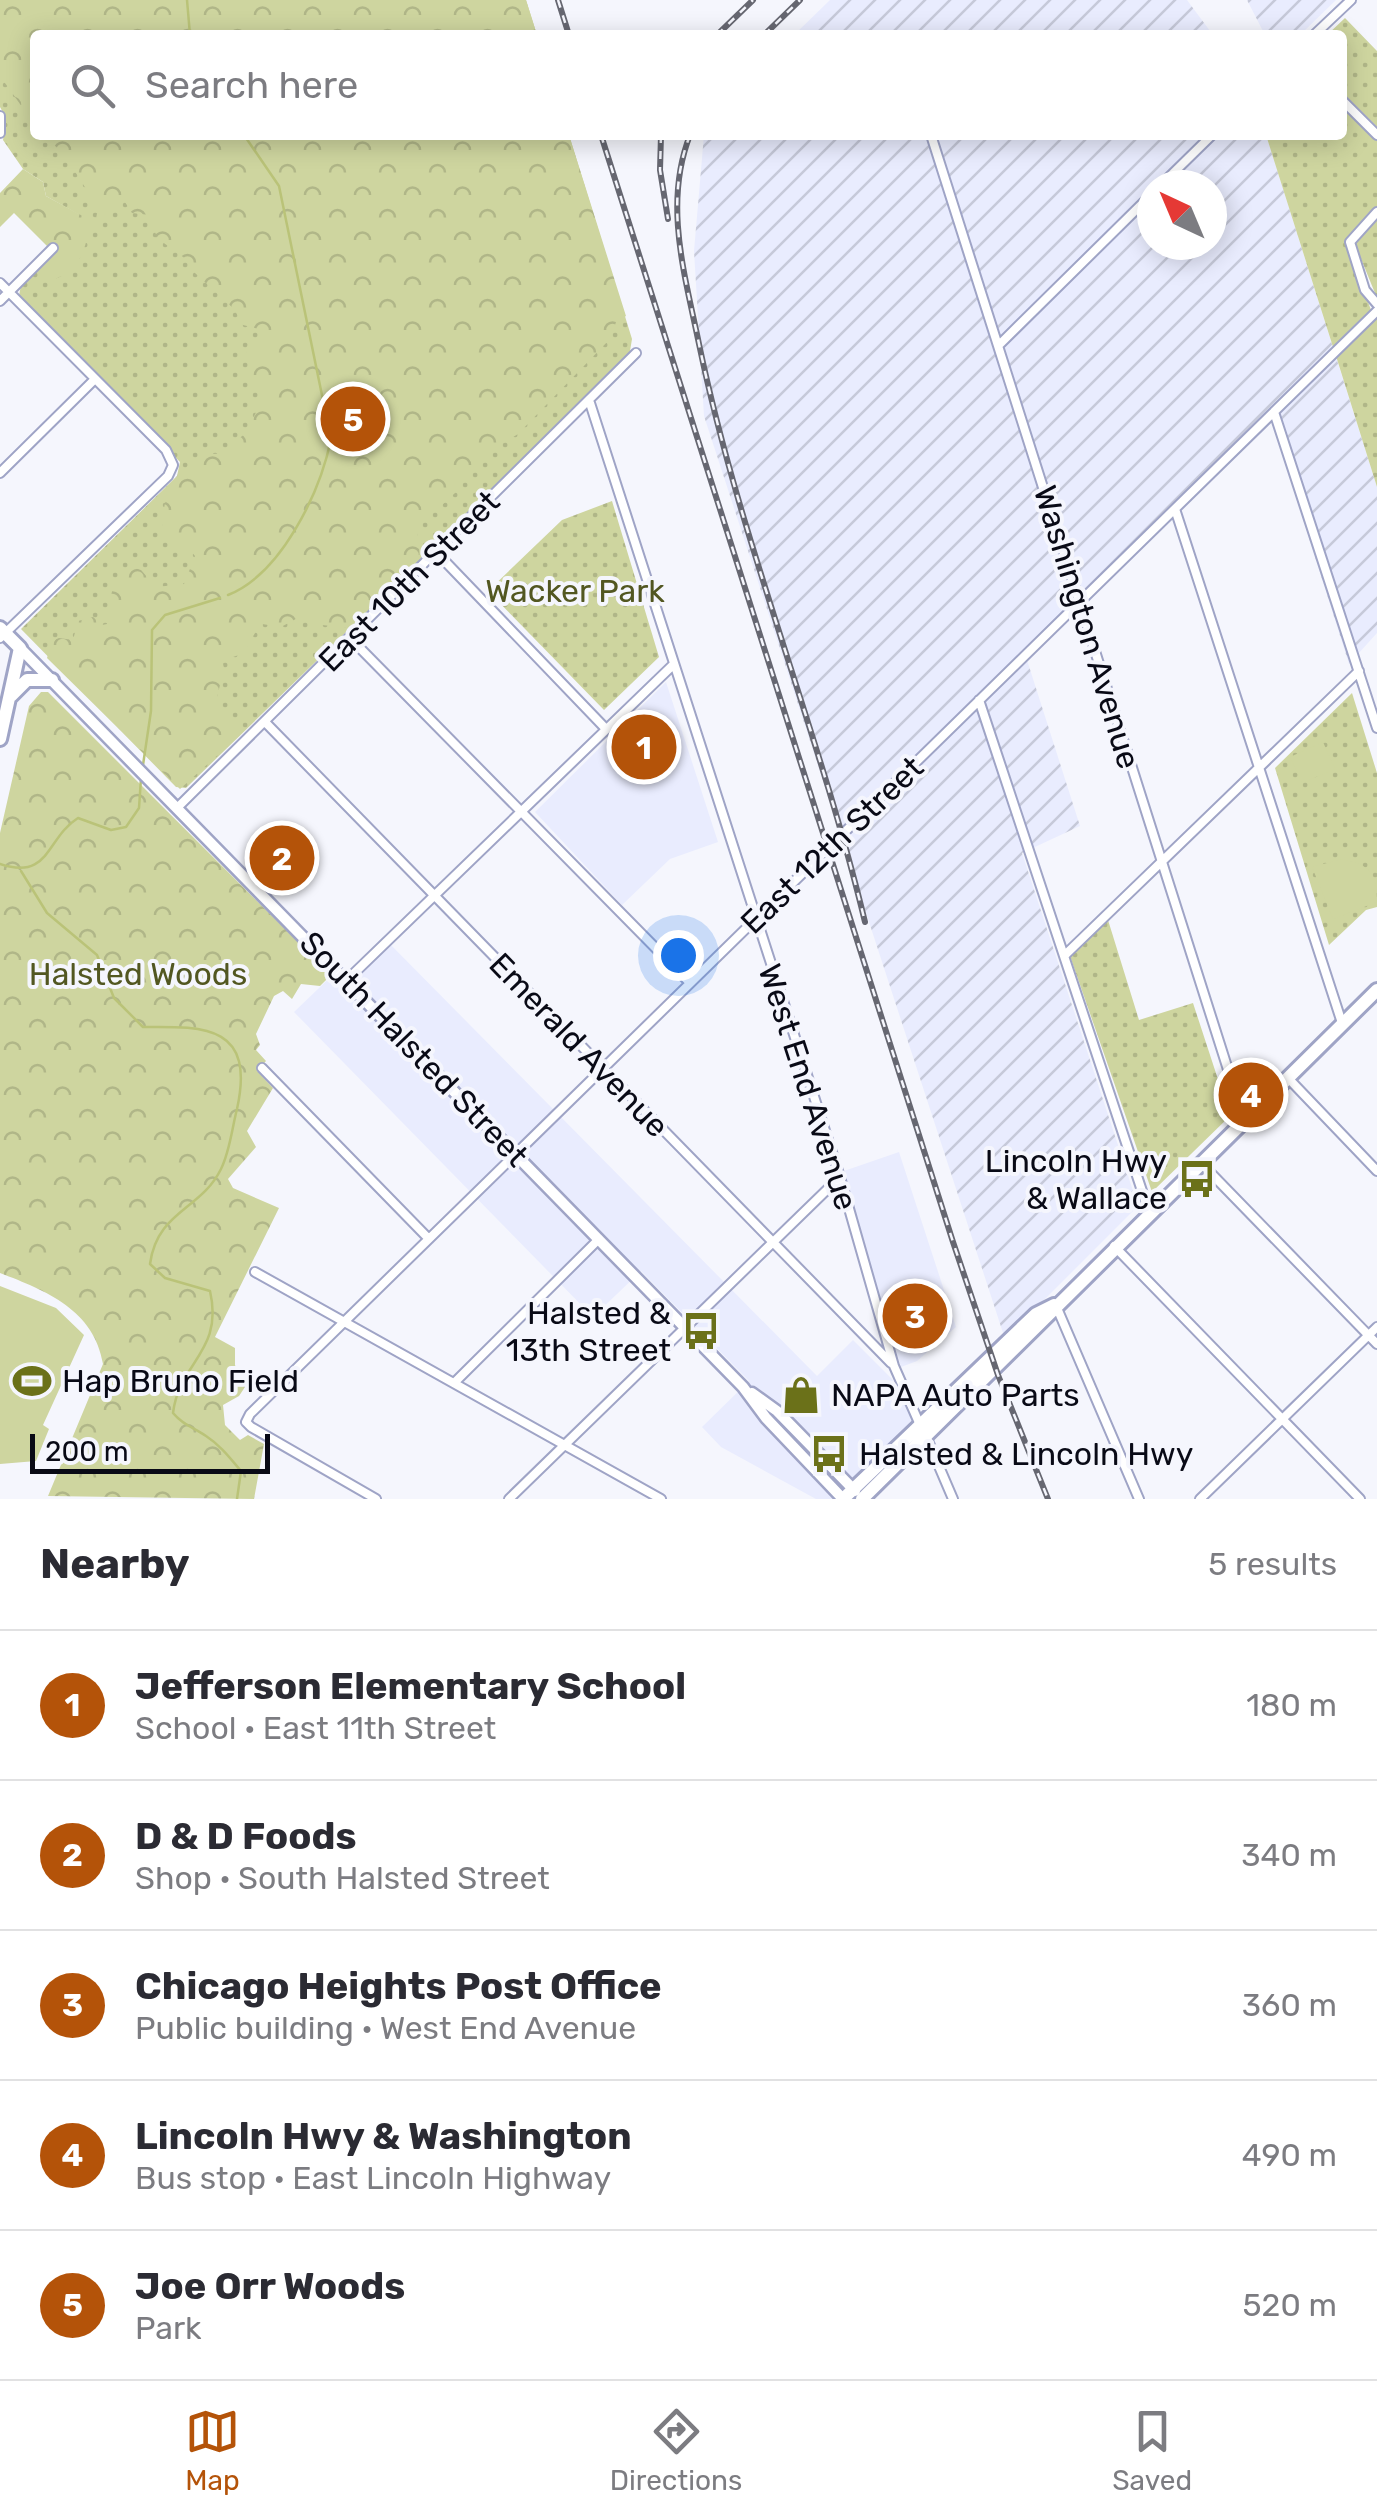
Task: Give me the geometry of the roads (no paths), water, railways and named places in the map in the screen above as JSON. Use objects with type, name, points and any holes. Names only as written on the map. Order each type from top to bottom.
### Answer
[{"type":"main road","name":"South Halsted Street","points":[[2,633],[20,648]]},
{"type":"main road","points":[[0,739],[20,648]]},
{"type":"main road","points":[[10,698],[27,680],[52,680]]},
{"type":"main road","points":[[853,1498],[1044,1324],[1055,1304],[1377,990]]},
{"type":"street","points":[[1319,30],[1350,0]]},
{"type":"street","points":[[1347,105],[1377,135]]},
{"type":"street","name":"Washington Avenue","points":[[932,140],[1000,344],[1244,1120]]},
{"type":"street","points":[[1176,170],[1207,140]]},
{"type":"street","points":[[1000,344],[1137,209]]},
{"type":"street","points":[[1377,212],[1350,239],[1365,290],[1377,308]]},
{"type":"street","points":[[0,301],[53,248]]},
{"type":"street","points":[[0,284],[166,450],[173,465],[168,476],[2,633]]},
{"type":"street","name":"East 12th Street","points":[[376,1499],[246,1422],[1377,308]]},
{"type":"street","name":"East 10th Street","points":[[178,807],[590,404],[636,354]]},
{"type":"street","points":[[0,473],[94,380]]},
{"type":"street","name":"West End Avenue","points":[[590,404],[754,921],[840,1177],[894,1366],[923,1431]]},
{"type":"street","points":[[1274,412],[1377,728]]},
{"type":"street","points":[[1175,509],[1342,1024]]},
{"type":"street","points":[[437,554],[606,729]]},
{"type":"street","points":[[351,639],[690,983]]},
{"type":"street","name":"South Halsted Street","points":[[20,648],[744,1386],[766,1418],[853,1498]]},
{"type":"street","points":[[347,980],[674,664]]},
{"type":"street","points":[[1064,955],[1359,671]]},
{"type":"street","points":[[979,700],[1148,1212]]},
{"type":"street","name":"Emerald Avenue","points":[[266,722],[894,1366]]},
{"type":"street","points":[[262,1068],[429,1239]]},
{"type":"street","points":[[1288,1078],[1377,1172]]},
{"type":"street","points":[[1200,1162],[1377,1344]]},
{"type":"street","points":[[509,1499],[840,1177]]},
{"type":"street","points":[[454,1383],[600,1239]]},
{"type":"street","points":[[1114,1246],[1360,1499]]},
{"type":"street","points":[[255,1272],[662,1499]]},
{"type":"street","points":[[1055,1304],[1140,1499]]},
{"type":"street","points":[[1200,1499],[1377,1327]]},
{"type":"street","points":[[923,1431],[953,1499]]},
{"type":"waterway","points":[[187,0],[190,30]]},
{"type":"waterway","points":[[228,595],[247,584],[281,551],[308,507],[331,439],[279,186],[247,140]]},
{"type":"waterway","points":[[143,765],[151,711],[152,630],[165,615],[220,598]]},
{"type":"waterway","points":[[0,864],[16,868],[38,862],[78,818],[111,830],[126,827],[139,808],[141,778]]},
{"type":"waterway","points":[[21,871],[47,913],[97,955],[114,998],[143,1027],[206,1031],[221,1037],[239,1061],[237,1109],[224,1162],[212,1183],[161,1233],[150,1264],[165,1278],[210,1291],[211,1329],[183,1381],[173,1413],[216,1443],[241,1471],[237,1499]]},
{"type":"railway","points":[[558,0],[567,30]]},
{"type":"railway","points":[[722,30],[753,0]]},
{"type":"railway","points":[[769,30],[800,0]]},
{"type":"railway","points":[[603,140],[953,1242],[998,1375],[1048,1499]]},
{"type":"railway","points":[[661,140],[660,170],[668,219]]},
{"type":"railway","points":[[688,140],[682,161],[677,213],[699,344],[736,490],[825,777],[865,922]]},
{"type":"place","name":"Joe Orr Woods","points":[[353,419]]},
{"type":"place","name":"Jefferson Elementary School","points":[[644,747]]},
{"type":"place","name":"D & D Foods","points":[[282,858]]},
{"type":"place","name":"Lincoln Hwy & Washington","points":[[1251,1095]]},
{"type":"place","name":"Lincoln Hwy & Wallace","points":[[1197,1179]]},
{"type":"place","name":"Chicago Heights Post Office","points":[[915,1316]]},
{"type":"place","name":"Halsted & 13th Street","points":[[701,1331]]},
{"type":"place","name":"Hap Bruno Field","points":[[32,1381]]},
{"type":"place","name":"NAPA Auto Parts","points":[[801,1395]]},
{"type":"place","name":"Halsted & Lincoln Hwy","points":[[829,1454]]},
{"type":"park label","name":"Wacker Park","points":[[575,591]]},
{"type":"park label","name":"Halsted Woods","points":[[138,974]]}]
